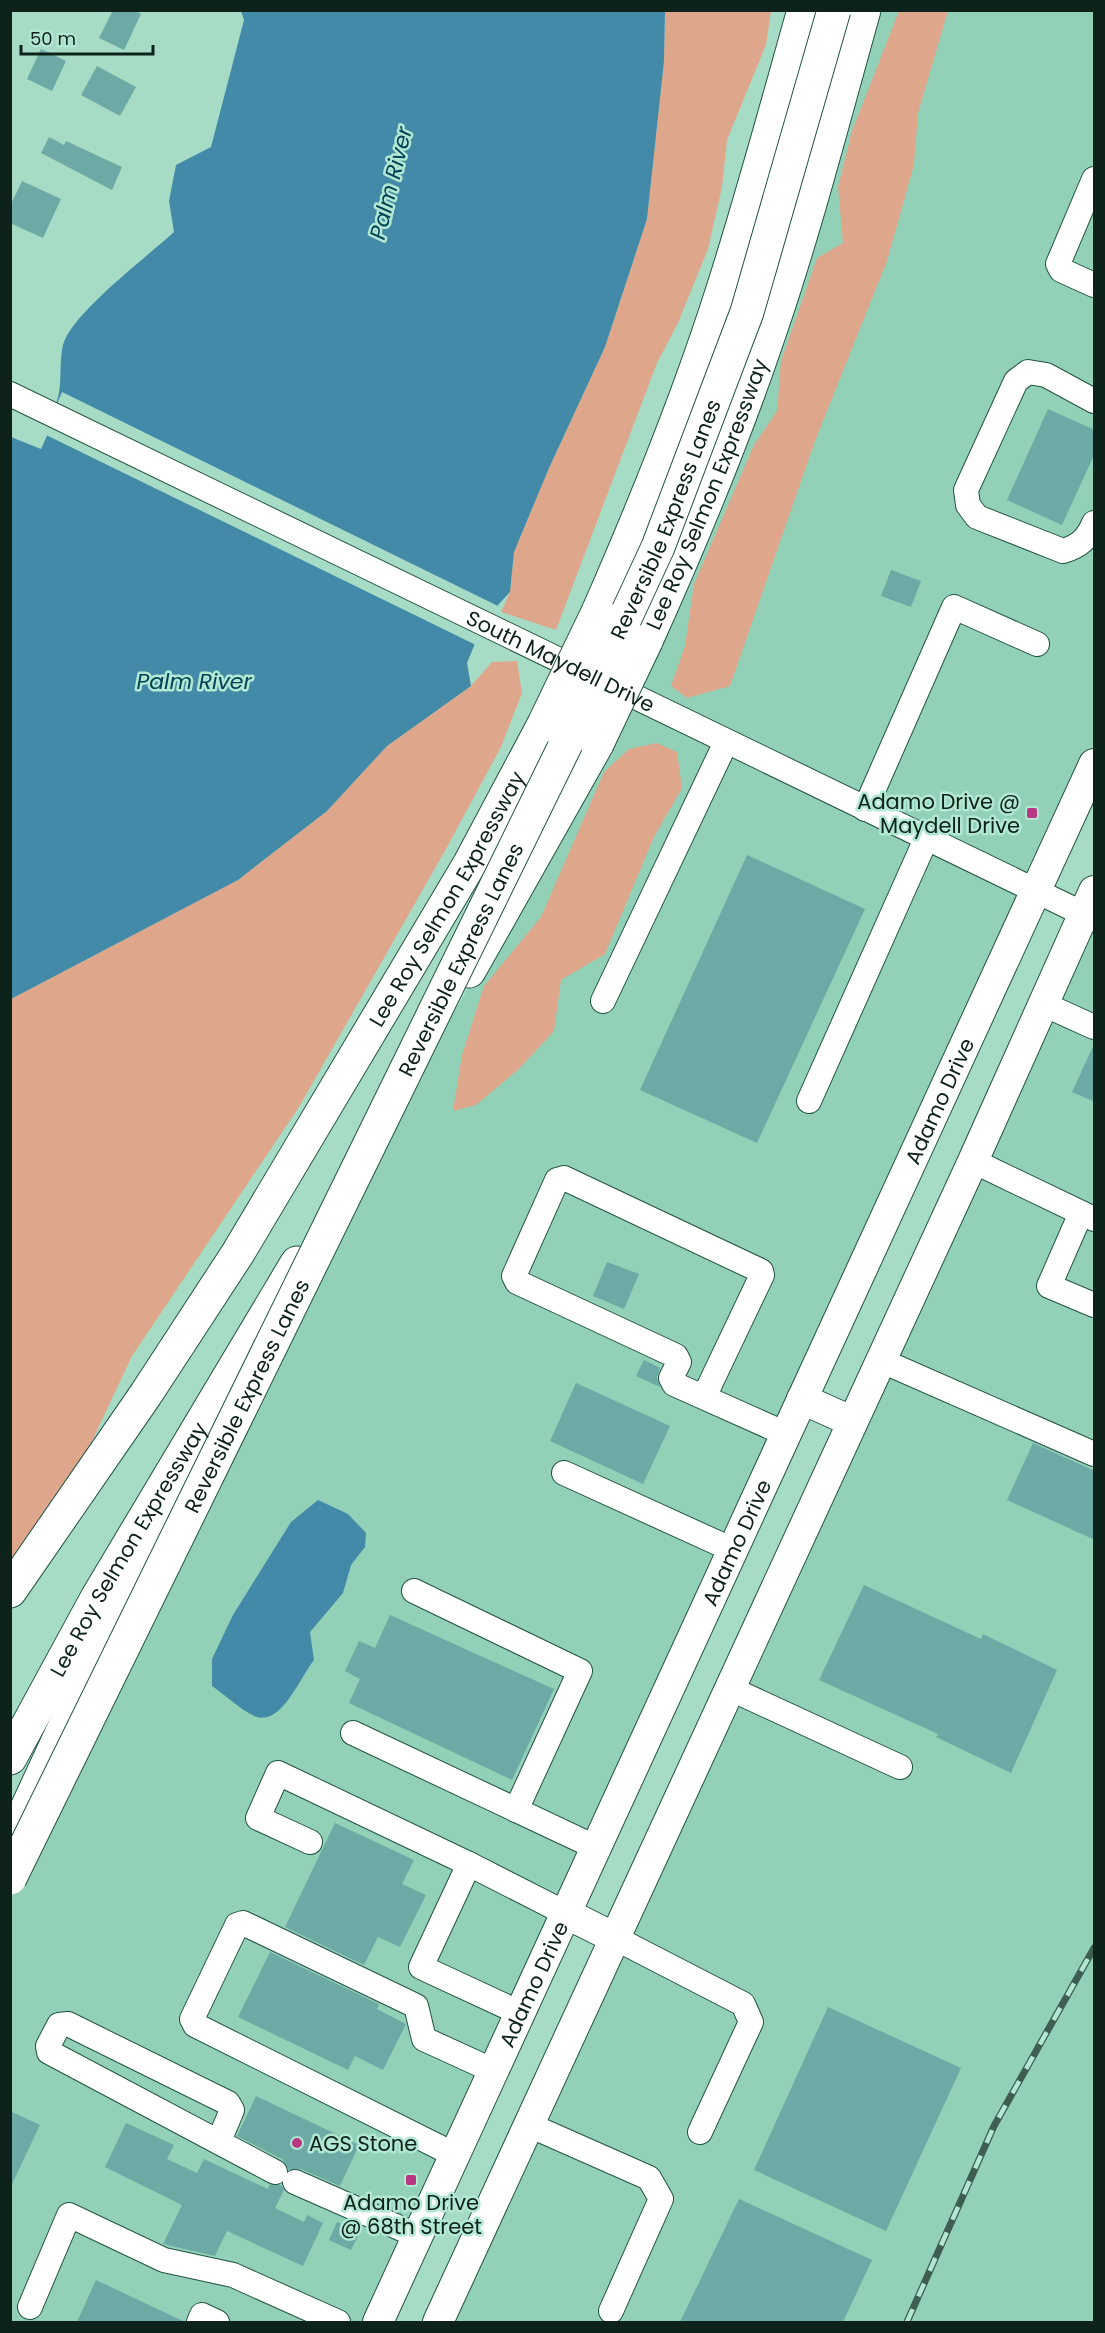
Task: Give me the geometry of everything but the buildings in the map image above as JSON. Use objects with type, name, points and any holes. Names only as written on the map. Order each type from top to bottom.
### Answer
[{"type":"highway","name":"Lee Roy Selmon Expressway","points":[[10,1591],[146,1394],[238,1253],[469,864],[543,726],[598,612],[643,508],[704,346],[753,190],[804,10]]},
{"type":"highway","name":"Reversible Express Lanes","points":[[10,1878],[583,709],[658,547],[747,312],[834,10]]},
{"type":"highway","name":"Lee Roy Selmon Expressway","points":[[10,1758],[97,1598],[492,931],[597,744],[646,641],[712,490],[768,337],[793,260],[864,10]]},
{"type":"main road","name":"Adamo Drive","points":[[378,2322],[1095,764]]},
{"type":"main road","points":[[438,2322],[851,1421],[973,1161],[1043,1004],[1091,908]]},
{"type":"main road","points":[[802,1399],[851,1421]]},
{"type":"main road","points":[[567,1914],[615,1938]]},
{"type":"street","points":[[1095,179],[1058,264],[1061,270],[1095,285]]},
{"type":"street","points":[[1095,401],[1046,375],[1028,372],[1016,381],[966,490],[968,505],[977,517],[1063,551],[1077,547],[1087,538],[1095,523]]},
{"type":"street","name":"South Maydell Drive","points":[[10,394],[1036,892],[1091,908]]},
{"type":"street","points":[[865,809],[954,607],[1037,644]]},
{"type":"street","points":[[603,1001],[726,742]]},
{"type":"street","points":[[809,1101],[926,839]]},
{"type":"street","points":[[1043,1004],[1095,1027]]},
{"type":"street","points":[[973,1161],[1088,1216],[1049,1286],[1095,1305]]},
{"type":"street","points":[[704,1397],[762,1275],[761,1271],[560,1178],[514,1276],[517,1282],[676,1356],[679,1362],[672,1381],[704,1397],[786,1434]]},
{"type":"street","points":[[880,1360],[1095,1454]]},
{"type":"street","points":[[10,1834],[90,1661],[204,1441],[232,1373]]},
{"type":"street","points":[[564,1473],[733,1550]]},
{"type":"street","points":[[414,1591],[580,1671],[516,1810]]},
{"type":"street","points":[[729,1688],[900,1767]]},
{"type":"street","points":[[352,1733],[597,1848]]},
{"type":"street","points":[[310,1842],[258,1818],[278,1773],[469,1864],[567,1914]]},
{"type":"street","points":[[469,1864],[421,1967],[520,2013]]},
{"type":"street","points":[[455,2155],[195,2025],[192,2019],[237,1925],[243,1923],[416,2006],[424,2039],[494,2071]]},
{"type":"street","points":[[615,1938],[743,2004],[751,2022],[700,2132]]},
{"type":"street","points":[[219,2141],[232,2110],[228,2103],[68,2024],[59,2025],[48,2046],[49,2052],[285,2177],[418,2236]]},
{"type":"street","points":[[529,2125],[649,2178],[661,2199],[611,2312]]},
{"type":"street","points":[[30,2307],[69,2215],[164,2260],[233,2275],[338,2322]]},
{"type":"street","points":[[199,2322],[202,2315],[218,2322]]},
{"type":"shaded area","points":[[665,11],[771,11],[766,45],[727,140],[722,187],[708,249],[678,323],[657,363],[556,630],[501,612],[510,592],[514,552],[549,468],[605,347],[647,219],[664,61]]},
{"type":"shaded area","points":[[870,11],[1094,11],[1094,764],[1037,891],[633,690]]},
{"type":"shaded area","points":[[899,11],[948,11],[918,113],[914,165],[887,261],[815,441],[730,686],[687,698],[671,686],[685,646],[694,584],[754,445],[777,411],[781,361],[817,258],[843,243],[838,187],[852,131]]},
{"type":"shaded area","points":[[517,661],[522,693],[501,747],[446,849],[299,1107],[132,1356],[79,1469],[11,1586],[11,999],[238,880],[327,811],[387,746],[471,686],[492,662]]},
{"type":"shaded area","points":[[633,695],[1038,898],[382,2322],[11,2322],[11,1880],[292,1289],[555,840]]},
{"type":"shaded area","points":[[657,743],[677,752],[682,788],[654,837],[605,954],[561,980],[554,1031],[519,1069],[476,1105],[453,1111],[462,1055],[484,986],[541,917],[604,772],[629,749]]},
{"type":"shaded area","points":[[1094,912],[1094,2322],[448,2322]]},
{"type":"water","name":"Palm River","points":[[241,11],[665,11],[664,61],[647,219],[605,347],[549,468],[514,552],[510,592],[485,619],[467,663],[471,686],[387,746],[327,811],[238,880],[11,999],[11,437],[41,449],[58,411],[54,409],[59,393],[63,345],[69,332],[95,302],[174,232],[169,201],[176,165],[211,147],[244,20]]},
{"type":"water","points":[[318,1500],[348,1514],[366,1533],[365,1547],[351,1565],[343,1593],[310,1632],[314,1660],[289,1699],[273,1715],[264,1718],[254,1716],[212,1686],[212,1659],[233,1615],[291,1522]]},
{"type":"pier","points":[[62,392],[500,607],[490,619],[478,646],[44,434]]},
{"type":"railway","points":[[907,2322],[994,2126],[1094,1948]]},
{"type":"place","name":"Adamo Drive @ Maydell Drive","points":[[1032,813]]},
{"type":"place","name":"AGS Stone","points":[[297,2143]]},
{"type":"place","name":"Adamo Drive @ 68th Street","points":[[411,2180]]}]
